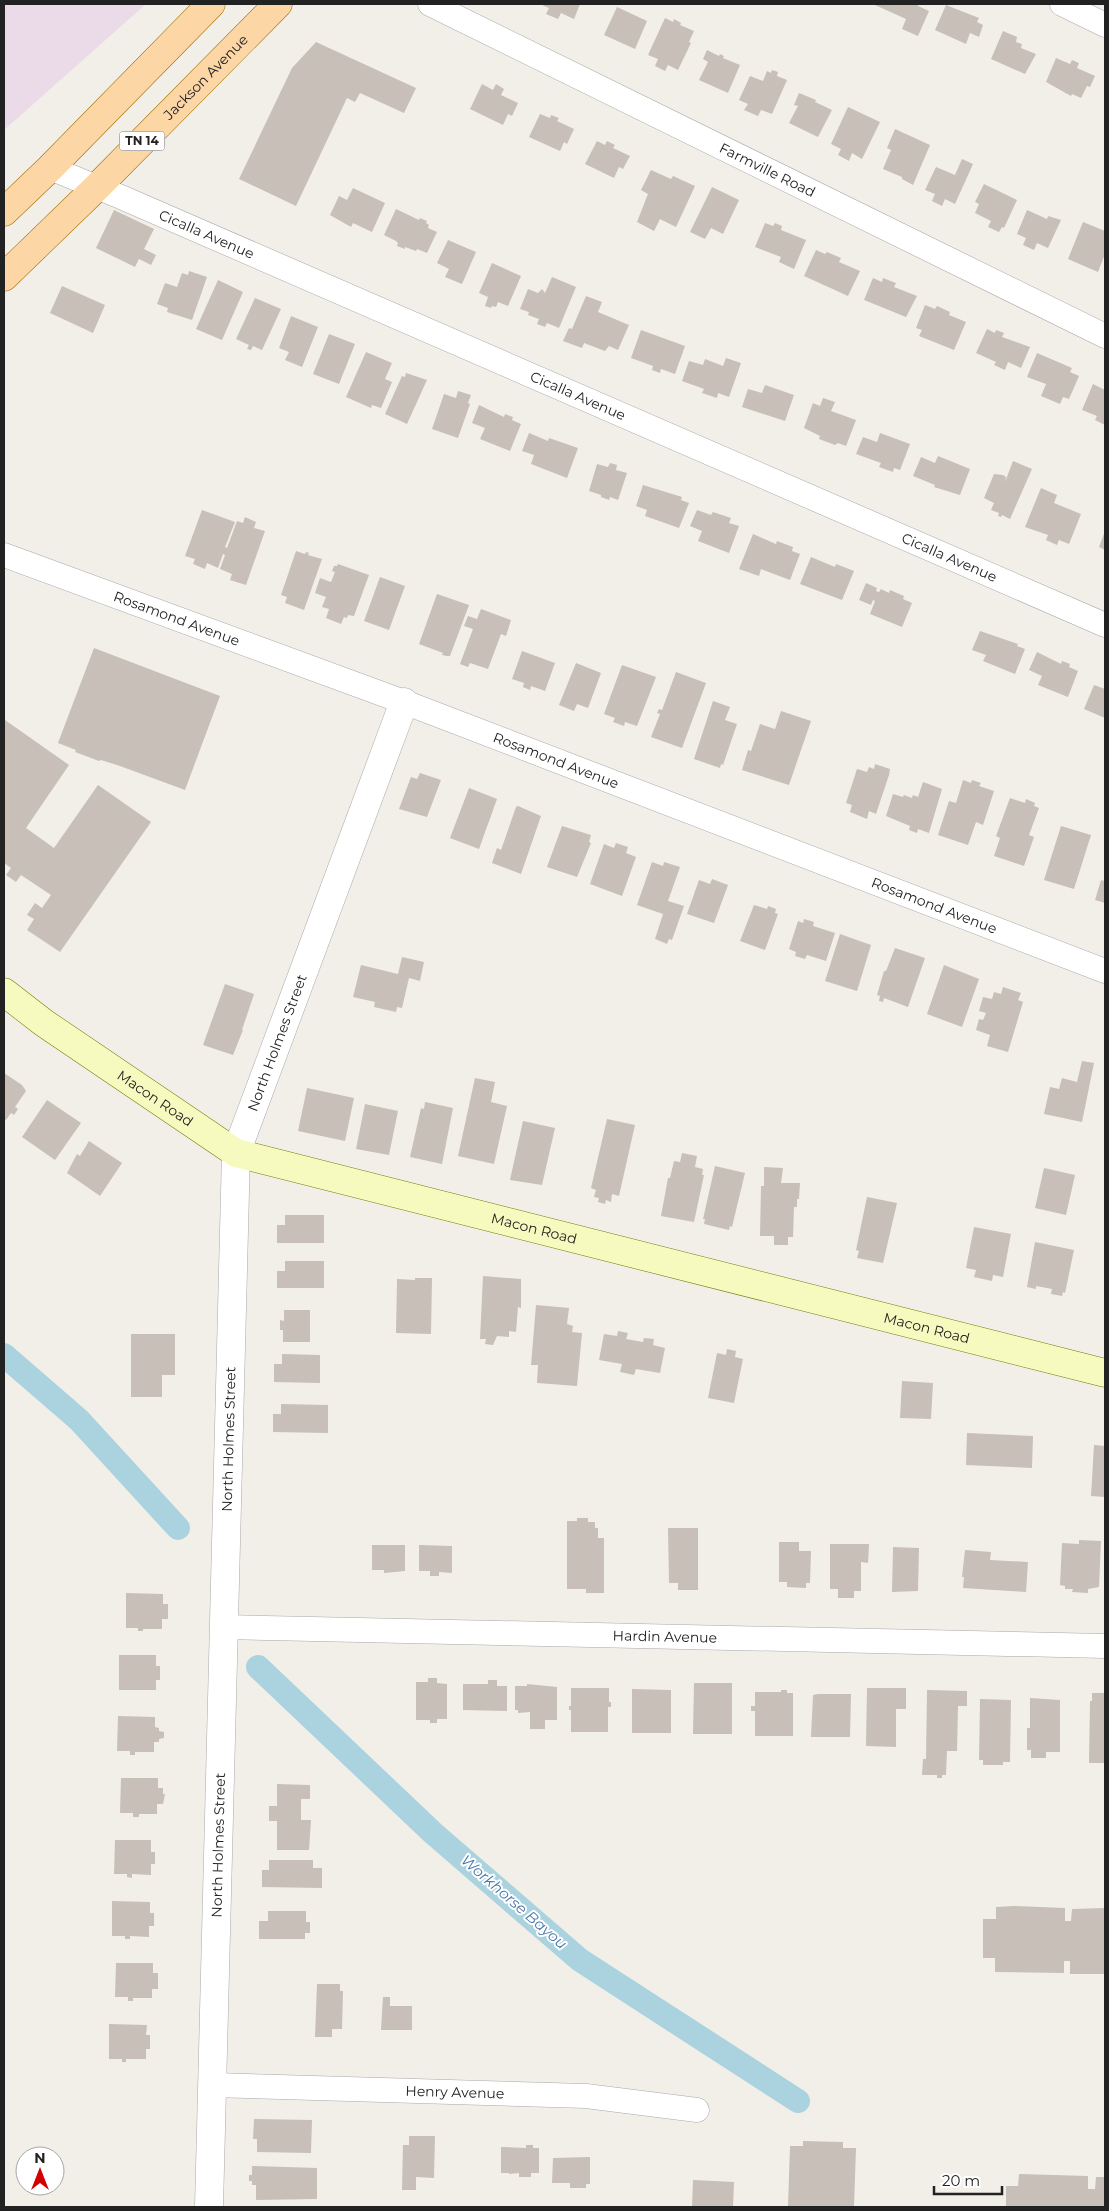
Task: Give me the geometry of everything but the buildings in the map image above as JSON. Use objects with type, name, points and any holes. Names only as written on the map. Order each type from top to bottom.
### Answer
[{"type":"main road","points":[[4,212],[50,168],[211,4]]},
{"type":"main road","name":"Jackson Avenue","points":[[4,277],[98,186],[278,4]]},
{"type":"main road","name":"Macon Road","points":[[4,992],[44,1023],[236,1153],[1105,1373]]},
{"type":"street","name":"Farmville Road","points":[[430,4],[1105,336]]},
{"type":"street","points":[[1062,4],[1105,25]]},
{"type":"street","name":"Cicalla Avenue","points":[[50,168],[98,186],[1105,625]]},
{"type":"street","name":"Rosamond Avenue","points":[[4,554],[404,702],[1105,971]]},
{"type":"street","name":"North Holmes Street","points":[[209,2207],[236,1153],[404,702]]},
{"type":"street","name":"Hardin Avenue","points":[[224,1627],[1105,1646]]},
{"type":"street","name":"Henry Avenue","points":[[213,2085],[567,2095],[624,2099],[697,2110]]},
{"type":"shaded area","points":[[4,4],[146,4],[4,130]]},
{"type":"waterway","points":[[4,1355],[79,1420],[178,1528]]},
{"type":"waterway","name":"Workhorse Bayou","points":[[258,1667],[433,1833],[580,1960],[798,2101]]}]
